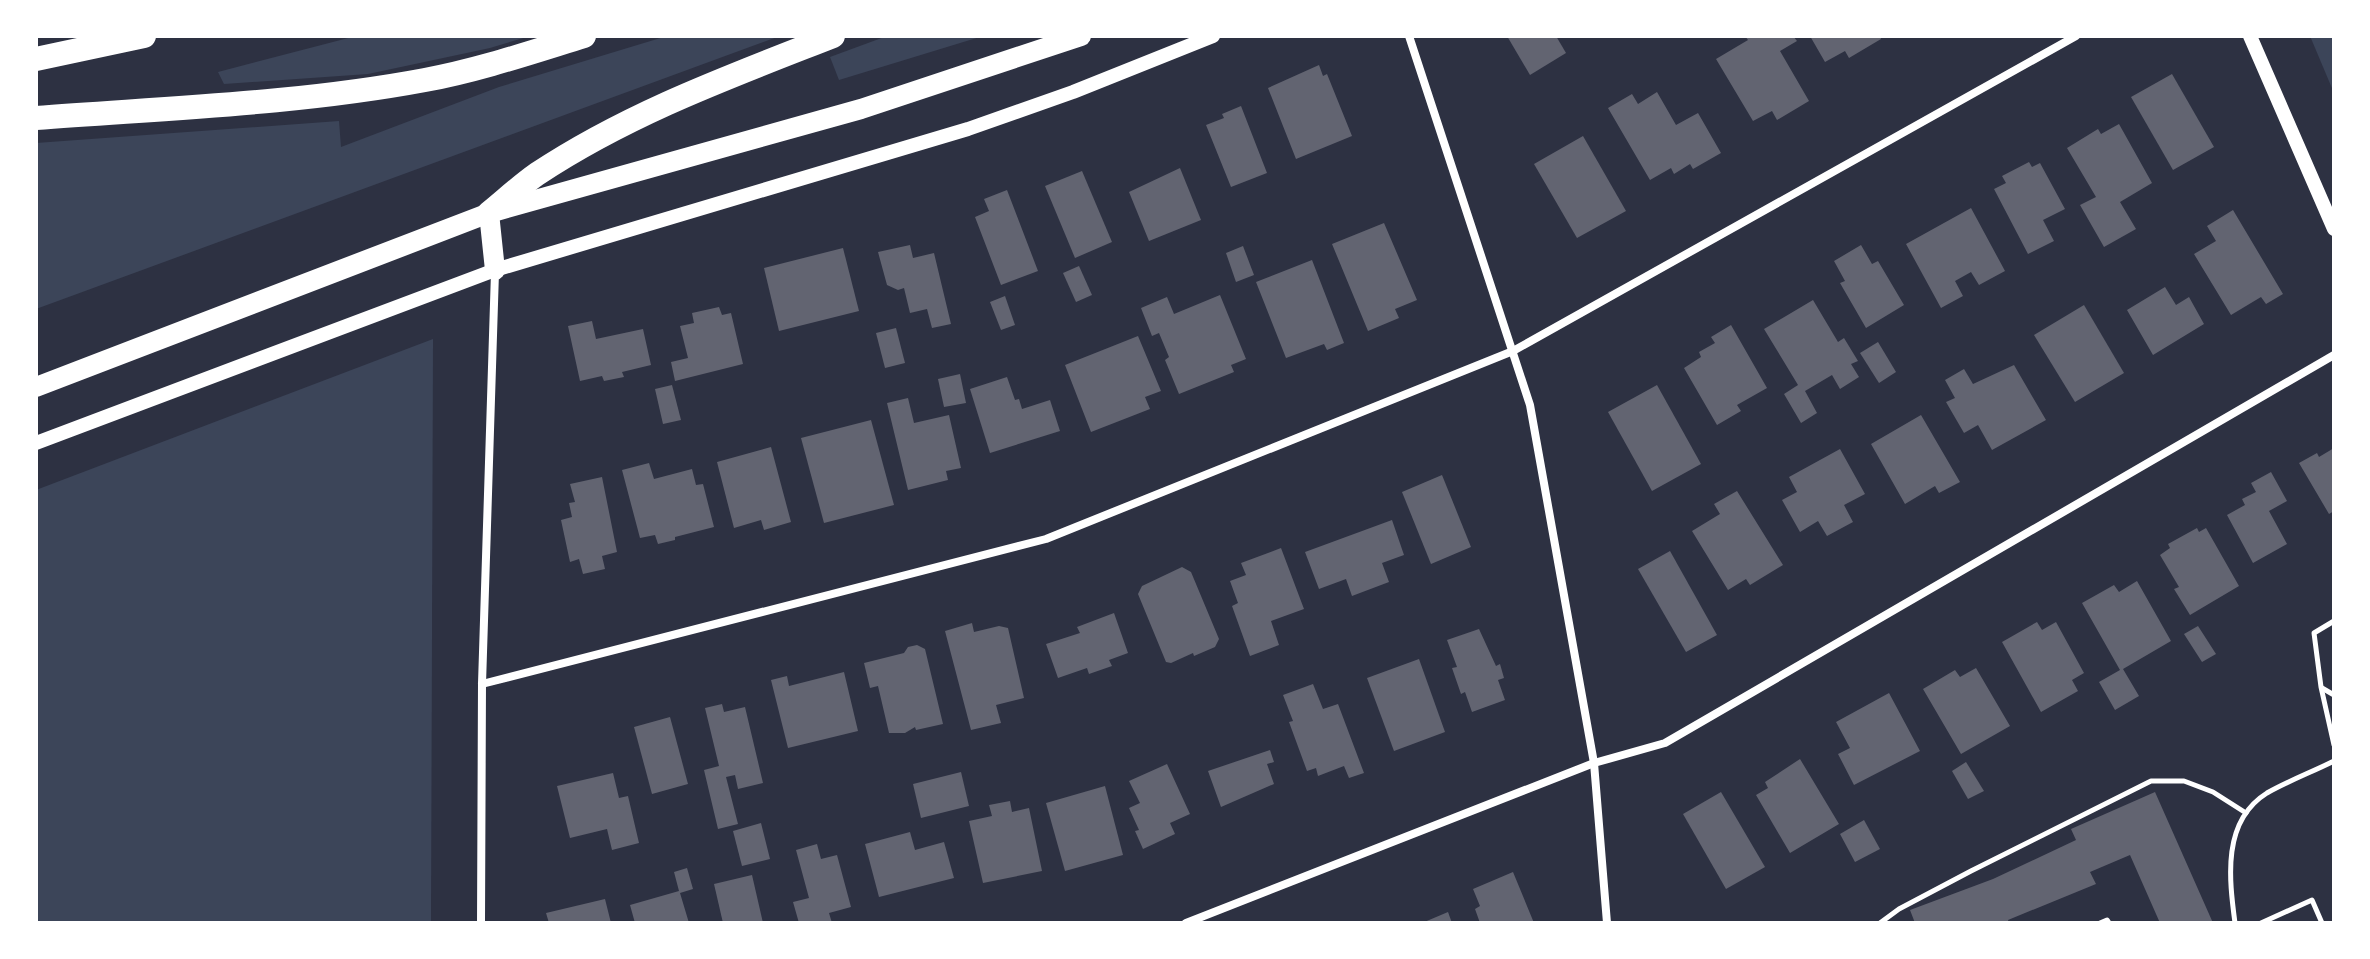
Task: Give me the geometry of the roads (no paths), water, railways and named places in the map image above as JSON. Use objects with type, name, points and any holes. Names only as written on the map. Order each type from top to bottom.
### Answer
[{"type":"highway","points":[[36,59],[144,36]]},
{"type":"highway","points":[[36,118],[334,95],[480,67],[584,36]]},
{"type":"highway","points":[[489,213],[535,176],[622,124],[672,100],[833,36]]},
{"type":"main road","points":[[36,387],[489,213],[861,109],[1081,36]]},
{"type":"main road","points":[[489,213],[495,270]]},
{"type":"street","points":[[36,443],[495,270],[968,129],[1073,92],[1213,36]]},
{"type":"street","points":[[1409,36],[1530,405],[1594,763],[1607,923]]},
{"type":"street","points":[[482,684],[1046,539],[1513,351],[2076,36]]},
{"type":"street","points":[[2250,36],[2334,229]]},
{"type":"street","points":[[481,923],[482,684],[495,270]]},
{"type":"street","points":[[1186,923],[1594,763],[1665,743],[2334,355]]}]
